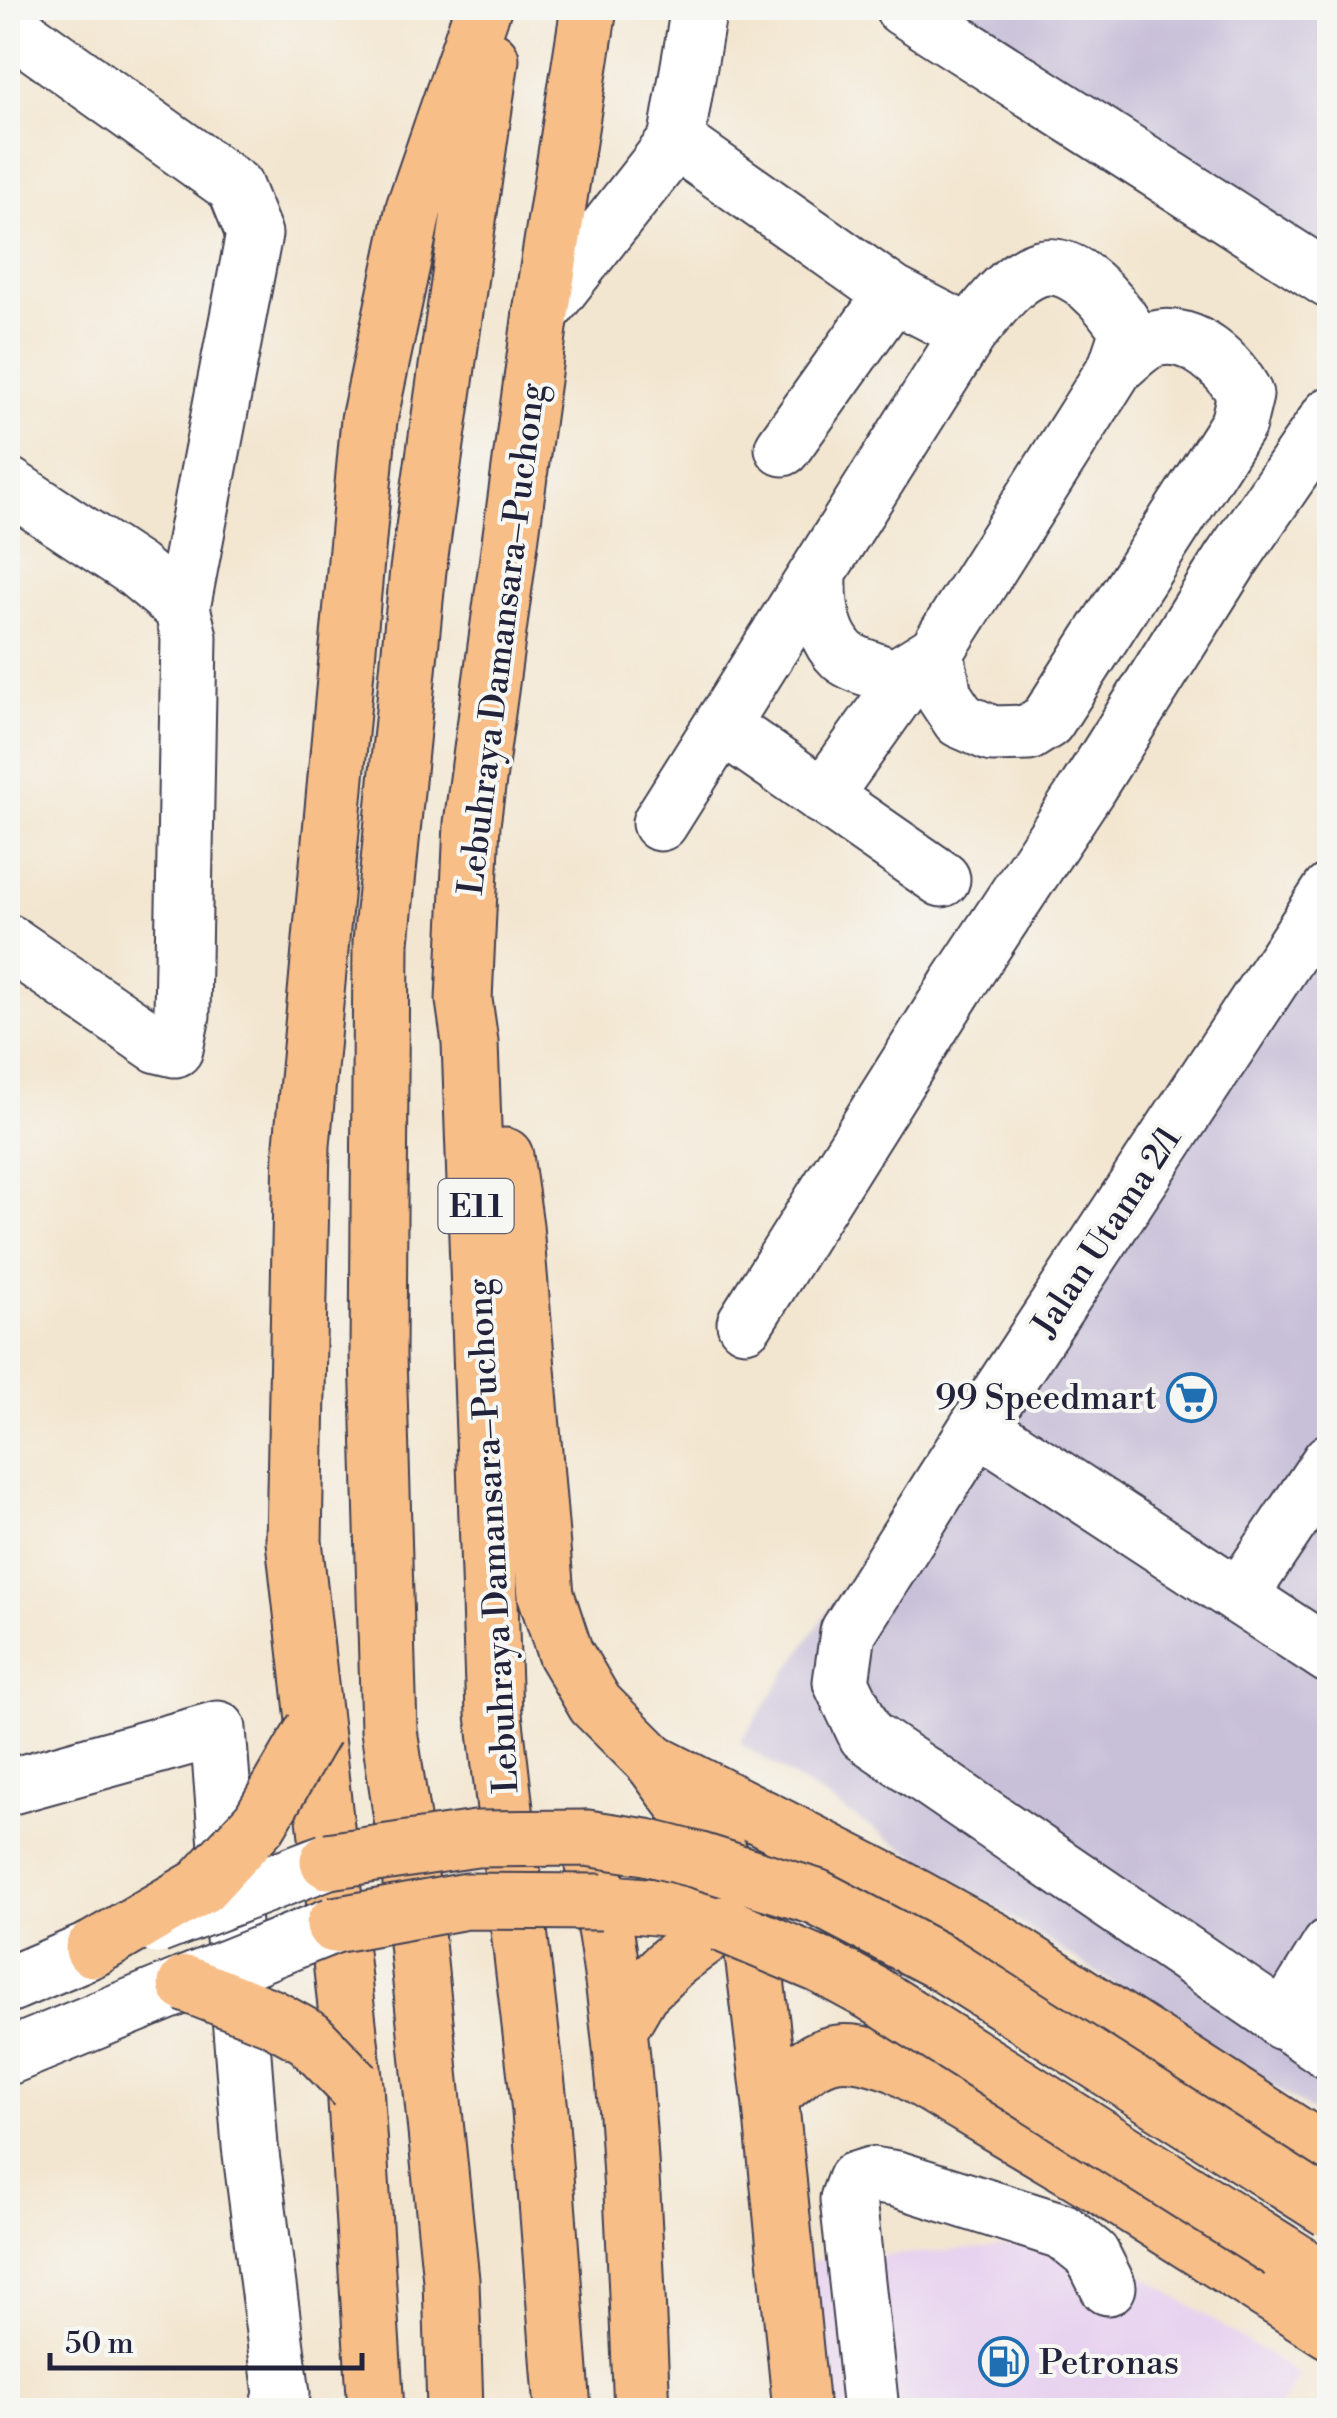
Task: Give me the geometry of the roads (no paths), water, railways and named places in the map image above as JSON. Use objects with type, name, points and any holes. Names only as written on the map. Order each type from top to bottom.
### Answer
[{"type":"main road","points":[[376,2410],[354,2086],[294,1542],[302,1145],[368,420],[414,208],[483,8]]},
{"type":"main road","points":[[454,2410],[451,2280],[410,1874],[389,1730],[378,1355],[380,942],[418,570],[499,8]]},
{"type":"main road","name":"Lebuhraya Damansara–Puchong","points":[[562,2410],[540,2111],[494,1714],[470,1042],[464,1000],[472,824],[542,313],[589,8]]},
{"type":"main road","points":[[470,1042],[500,1123],[515,1226],[546,1595],[565,1653],[594,1704],[652,1762],[719,1852],[752,1946],[801,2410]]},
{"type":"main road","points":[[93,1950],[202,1886],[260,1822],[314,1730]]},
{"type":"main road","points":[[652,1762],[998,1942],[1330,2156]]},
{"type":"main road","points":[[328,1861],[476,1839],[586,1838],[697,1860],[816,1896],[944,1964],[1330,2210]]},
{"type":"main road","points":[[586,1838],[602,1902],[620,2028],[642,2410]]},
{"type":"main road","points":[[334,1925],[466,1901],[602,1902],[665,1908],[722,1924],[822,1966],[887,2002],[1330,2283]]},
{"type":"main road","points":[[620,2028],[641,1992],[672,1962],[722,1924]]},
{"type":"main road","points":[[926,2085],[914,2043],[926,2002],[959,1956],[974,1947],[998,1942]]},
{"type":"main road","points":[[186,1984],[271,2016],[309,2038],[354,2086]]},
{"type":"main road","points":[[770,2096],[801,2069],[845,2050],[864,2052],[898,2065],[926,2085],[1100,2184],[1330,2331]]},
{"type":"street","points":[[542,313],[676,141],[699,8]]},
{"type":"street","points":[[904,8],[1330,281]]},
{"type":"street","points":[[8,26],[235,187],[254,234],[182,608],[189,637],[182,1015],[175,1049],[158,1045],[8,942]]},
{"type":"street","points":[[676,141],[892,294],[969,334]]},
{"type":"street","points":[[660,823],[969,334],[1000,295],[1037,269],[1055,268],[1086,281],[1111,304],[1128,331],[1116,367],[927,659],[823,797]]},
{"type":"street","points":[[783,448],[892,294]]},
{"type":"street","points":[[927,659],[960,720],[992,734],[1028,733],[1047,721],[1238,424],[1246,395],[1236,377],[1198,345],[1176,337],[1152,339],[1116,367]]},
{"type":"street","points":[[745,1324],[956,986],[1087,790],[1230,561],[1330,415]]},
{"type":"street","points":[[8,485],[135,569],[182,608]]},
{"type":"street","points":[[819,574],[818,603],[825,626],[844,656],[894,678],[927,659]]},
{"type":"street","points":[[722,726],[942,879]]},
{"type":"street","name":"Jalan Utama 2/1","points":[[1284,2022],[866,1736],[841,1682],[848,1632],[978,1426],[1330,890]]},
{"type":"street","points":[[978,1426],[1330,1656]]},
{"type":"street","points":[[1239,1597],[1330,1461]]},
{"type":"street","points":[[8,1787],[218,1729],[250,2146],[282,2394],[278,2410]]},
{"type":"street","points":[[8,1985],[328,1861]]},
{"type":"street","points":[[8,2057],[334,1925]]},
{"type":"street","points":[[1330,1946],[1284,2022],[1330,2052]]},
{"type":"street","points":[[871,2410],[848,2199],[855,2180],[871,2175],[897,2179],[1062,2231],[1092,2255],[1108,2287]]},
{"type":"street","points":[[1062,2231],[1100,2184]]},
{"type":"street","points":[[781,2206],[848,2199]]},
{"type":"place","name":"99 Speedmart","points":[[1192,1397]]},
{"type":"place","name":"Petronas","points":[[1004,2362]]}]
